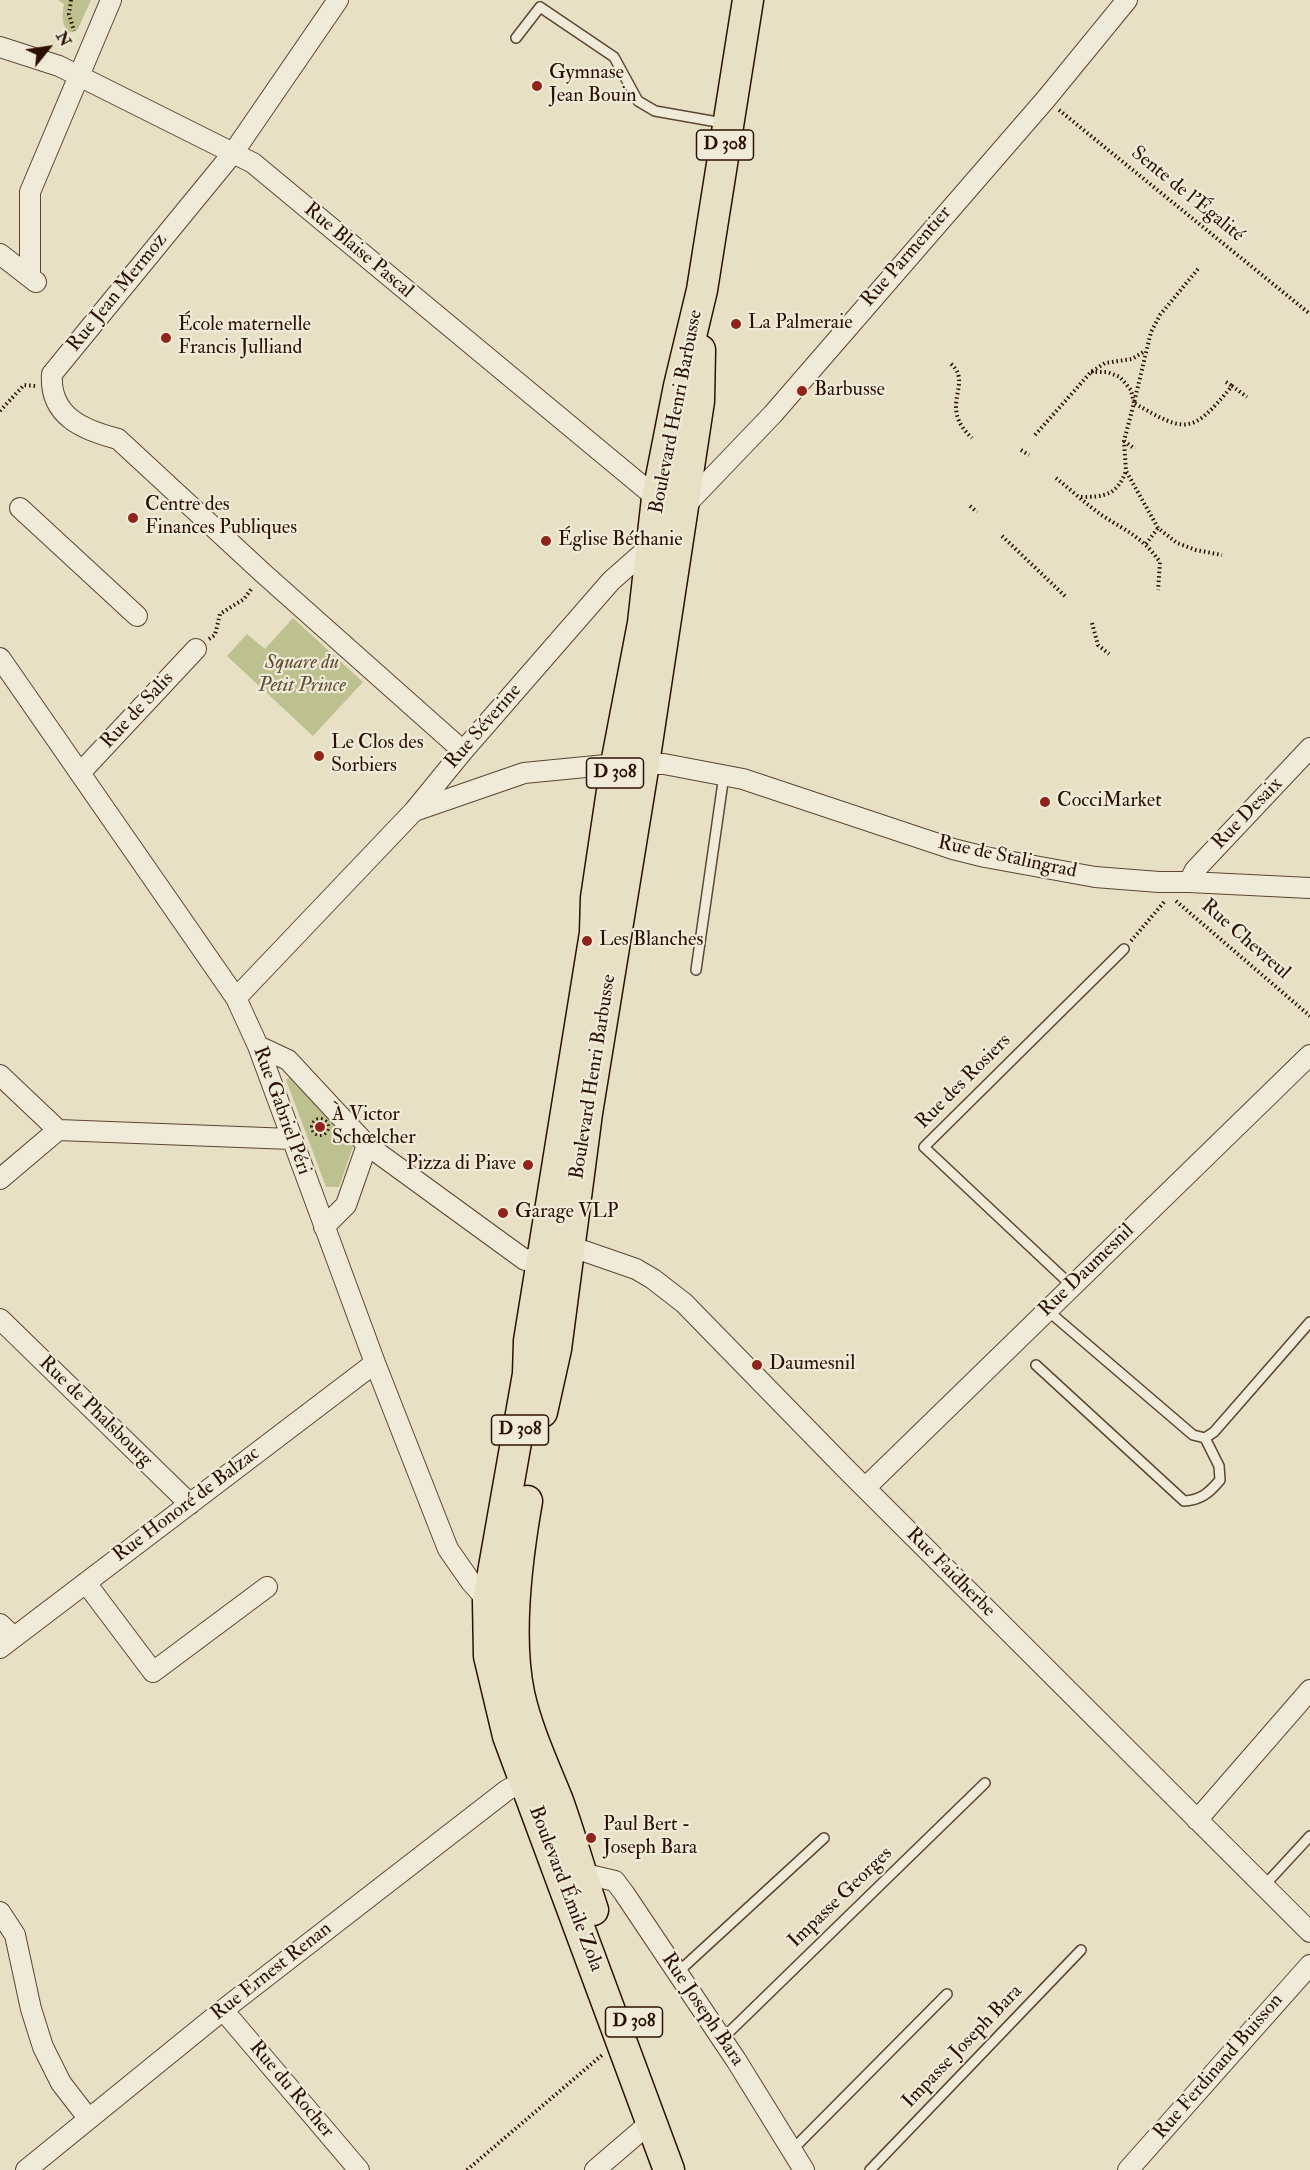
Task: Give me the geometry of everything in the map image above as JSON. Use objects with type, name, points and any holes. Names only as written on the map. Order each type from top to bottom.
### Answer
[{"type":"main road","name":"Boulevard Henri Barbusse","points":[[515,1614],[520,1538],[546,1384],[556,1349],[556,1255],[596,933],[596,898],[630,763],[670,504],[679,386],[702,291],[748,0]]},
{"type":"main road","name":"Boulevard Henri Barbusse","points":[[630,763],[652,546],[670,504]]},
{"type":"main road","name":"Boulevard Henri Barbusse","points":[[488,1601],[523,1408],[530,1341],[556,1255]]},
{"type":"main road","name":"Boulevard Émile Zola","points":[[488,1601],[490,1665],[508,1736],[568,1831],[605,1945],[690,2170]]},
{"type":"main road","name":"Boulevard Émile Zola","points":[[515,1614],[515,1656],[519,1693],[551,1853],[669,2170]]},
{"type":"street","points":[[0,254],[34,280],[30,192],[111,0]]},
{"type":"street","name":"Rue Jean Mermoz","points":[[54,397],[52,374],[233,153],[338,0]]},
{"type":"street","name":"Rue Parmentier","points":[[670,504],[773,414],[1046,99],[1127,0]]},
{"type":"street","name":"Rue Blaise Pascal","points":[[0,48],[59,66],[253,164],[670,504]]},
{"type":"street","points":[[54,397],[74,421],[91,432],[118,439],[264,574],[463,751]]},
{"type":"street","points":[[20,508],[137,616]]},
{"type":"street","name":"Rue Séverine","points":[[237,998],[414,811],[463,751],[611,581],[652,546]]},
{"type":"street","name":"Rue de Salis","points":[[80,773],[196,649]]},
{"type":"street","name":"Rue Gabriel Péri","points":[[0,658],[237,998],[258,1046],[375,1363],[448,1549],[488,1601]]},
{"type":"street","name":"Rue Desaix","points":[[1189,882],[1195,870],[1310,748]]},
{"type":"street","name":"Rue de Stalingrad","points":[[414,811],[524,773],[630,763],[664,764],[743,779],[953,849],[985,857],[1095,877],[1310,888]]},
{"type":"street","name":"Rue Faidherbe","points":[[258,1046],[288,1060],[367,1145],[525,1260],[584,1251],[636,1269],[684,1303],[865,1488],[1310,1932]]},
{"type":"street","name":"Rue Daumesnil","points":[[865,1488],[1310,1055]]},
{"type":"street","points":[[0,1075],[58,1130],[291,1139]]},
{"type":"street","points":[[0,1179],[58,1130]]},
{"type":"street","points":[[324,1227],[346,1205],[367,1145]]},
{"type":"street","name":"Rue de Phalsbourg","points":[[0,1319],[189,1504]]},
{"type":"street","name":"Rue Honoré de Balzac","points":[[5,1636],[86,1583],[375,1363]]},
{"type":"street","points":[[86,1583],[153,1672],[267,1587]]},
{"type":"street","points":[[488,1601],[515,1614]]},
{"type":"street","points":[[1197,1820],[1310,1690]]},
{"type":"street","name":"Rue Ernest Renan","points":[[26,2170],[223,2010],[507,1790],[534,1776]]},
{"type":"street","points":[[551,1853],[581,1873]]},
{"type":"street","name":"Rue Joseph Bara","points":[[581,1873],[615,1881],[722,2039],[804,2170]]},
{"type":"street","points":[[0,1912],[15,1935],[31,2009],[43,2047],[62,2083],[88,2118]]},
{"type":"street","name":"Rue Ferdinand Buisson","points":[[1128,2170],[1310,1965]]},
{"type":"street","name":"Rue du Rocher","points":[[223,2010],[359,2170]]},
{"type":"street","points":[[595,2170],[651,2122]]},
{"type":"lane","points":[[516,38],[540,7],[614,57],[638,101],[655,111],[729,124]]},
{"type":"lane","points":[[696,970],[724,775]]},
{"type":"lane","name":"Rue des Rosiers","points":[[1072,1286],[924,1147],[1124,949]]},
{"type":"lane","points":[[1047,1310],[1193,1435],[1205,1438],[1214,1432],[1310,1322]]},
{"type":"lane","points":[[1036,1365],[1184,1501],[1196,1500],[1208,1494],[1220,1480],[1219,1466],[1205,1438]]},
{"type":"lane","name":"Impasse Georges","points":[[722,2039],[985,1783]]},
{"type":"lane","points":[[1263,1887],[1310,1836]]},
{"type":"lane","points":[[677,1973],[824,1838]]},
{"type":"lane","name":"Impasse Joseph Bara","points":[[870,2170],[1081,1950]]},
{"type":"lane","points":[[792,2150],[947,1994]]},
{"type":"path","points":[[71,0],[69,15],[74,31]]},
{"type":"path","name":"Sente de l'Égalité","points":[[1046,99],[1310,314]]},
{"type":"path","points":[[1080,497],[1108,495],[1121,485],[1126,471],[1124,441],[1152,332],[1160,315],[1198,269]]},
{"type":"path","points":[[1035,435],[1090,372],[1105,363],[1132,359],[1146,351]]},
{"type":"path","points":[[951,364],[960,379],[955,404],[957,418],[964,431],[972,438]]},
{"type":"path","points":[[1090,372],[1107,372],[1120,377],[1131,390],[1134,403],[1165,421],[1182,425],[1196,422],[1210,412],[1232,386]]},
{"type":"path","points":[[1226,382],[1247,397]]},
{"type":"path","points":[[0,411],[24,384],[54,397]]},
{"type":"path","points":[[1124,441],[1134,449]]},
{"type":"path","points":[[1021,450],[1029,455]]},
{"type":"path","points":[[1126,471],[1158,528],[1177,543],[1196,550],[1222,555]]},
{"type":"path","points":[[1056,478],[1102,516],[1127,529],[1146,544],[1160,562],[1158,590]]},
{"type":"path","points":[[970,506],[977,512]]},
{"type":"path","points":[[1146,544],[1158,528]]},
{"type":"path","points":[[1002,536],[1067,598]]},
{"type":"path","points":[[196,649],[215,635],[220,614],[244,599],[264,574]]},
{"type":"path","points":[[1092,623],[1098,645],[1109,654]]},
{"type":"path","name":"Rue Chevreul","points":[[1124,949],[1170,896],[1310,1016]]},
{"type":"path","points":[[317,1119],[324,1120],[328,1128],[325,1134],[318,1136],[311,1129],[312,1123],[317,1119]]},
{"type":"path","points":[[467,2170],[621,2040]]},
{"type":"green space","points":[[58,0],[91,0],[78,29],[69,33],[66,30],[63,20],[64,4]]},
{"type":"green space","name":"Square du Petit Prince","points":[[293,618],[363,682],[313,736],[227,656],[247,634],[265,649]]},
{"type":"green space","points":[[291,1075],[354,1144],[339,1187],[326,1187],[286,1080]]},
{"type":"place","name":"Gymnase Jean Bouin","points":[[537,86]]},
{"type":"place","name":"La Palmeraie","points":[[736,324]]},
{"type":"place","name":"École maternelle Francis Julliand","points":[[166,338]]},
{"type":"place","name":"Barbusse","points":[[802,391]]},
{"type":"place","name":"Centre des Finances Publiques","points":[[133,518]]},
{"type":"place","name":"Église Béthanie","points":[[546,541]]},
{"type":"place","name":"Le Clos des Sorbiers","points":[[319,756]]},
{"type":"place","name":"CocciMarket","points":[[1045,802]]},
{"type":"place","name":"Les Blanches","points":[[587,941]]},
{"type":"place","name":"À Victor Schœlcher","points":[[320,1127]]},
{"type":"place","name":"Pizza di Piave","points":[[528,1165]]},
{"type":"place","name":"Garage VLP","points":[[503,1213]]},
{"type":"place","name":"Daumesnil","points":[[757,1365]]},
{"type":"place","name":"Paul Bert - Joseph Bara","points":[[591,1838]]}]
